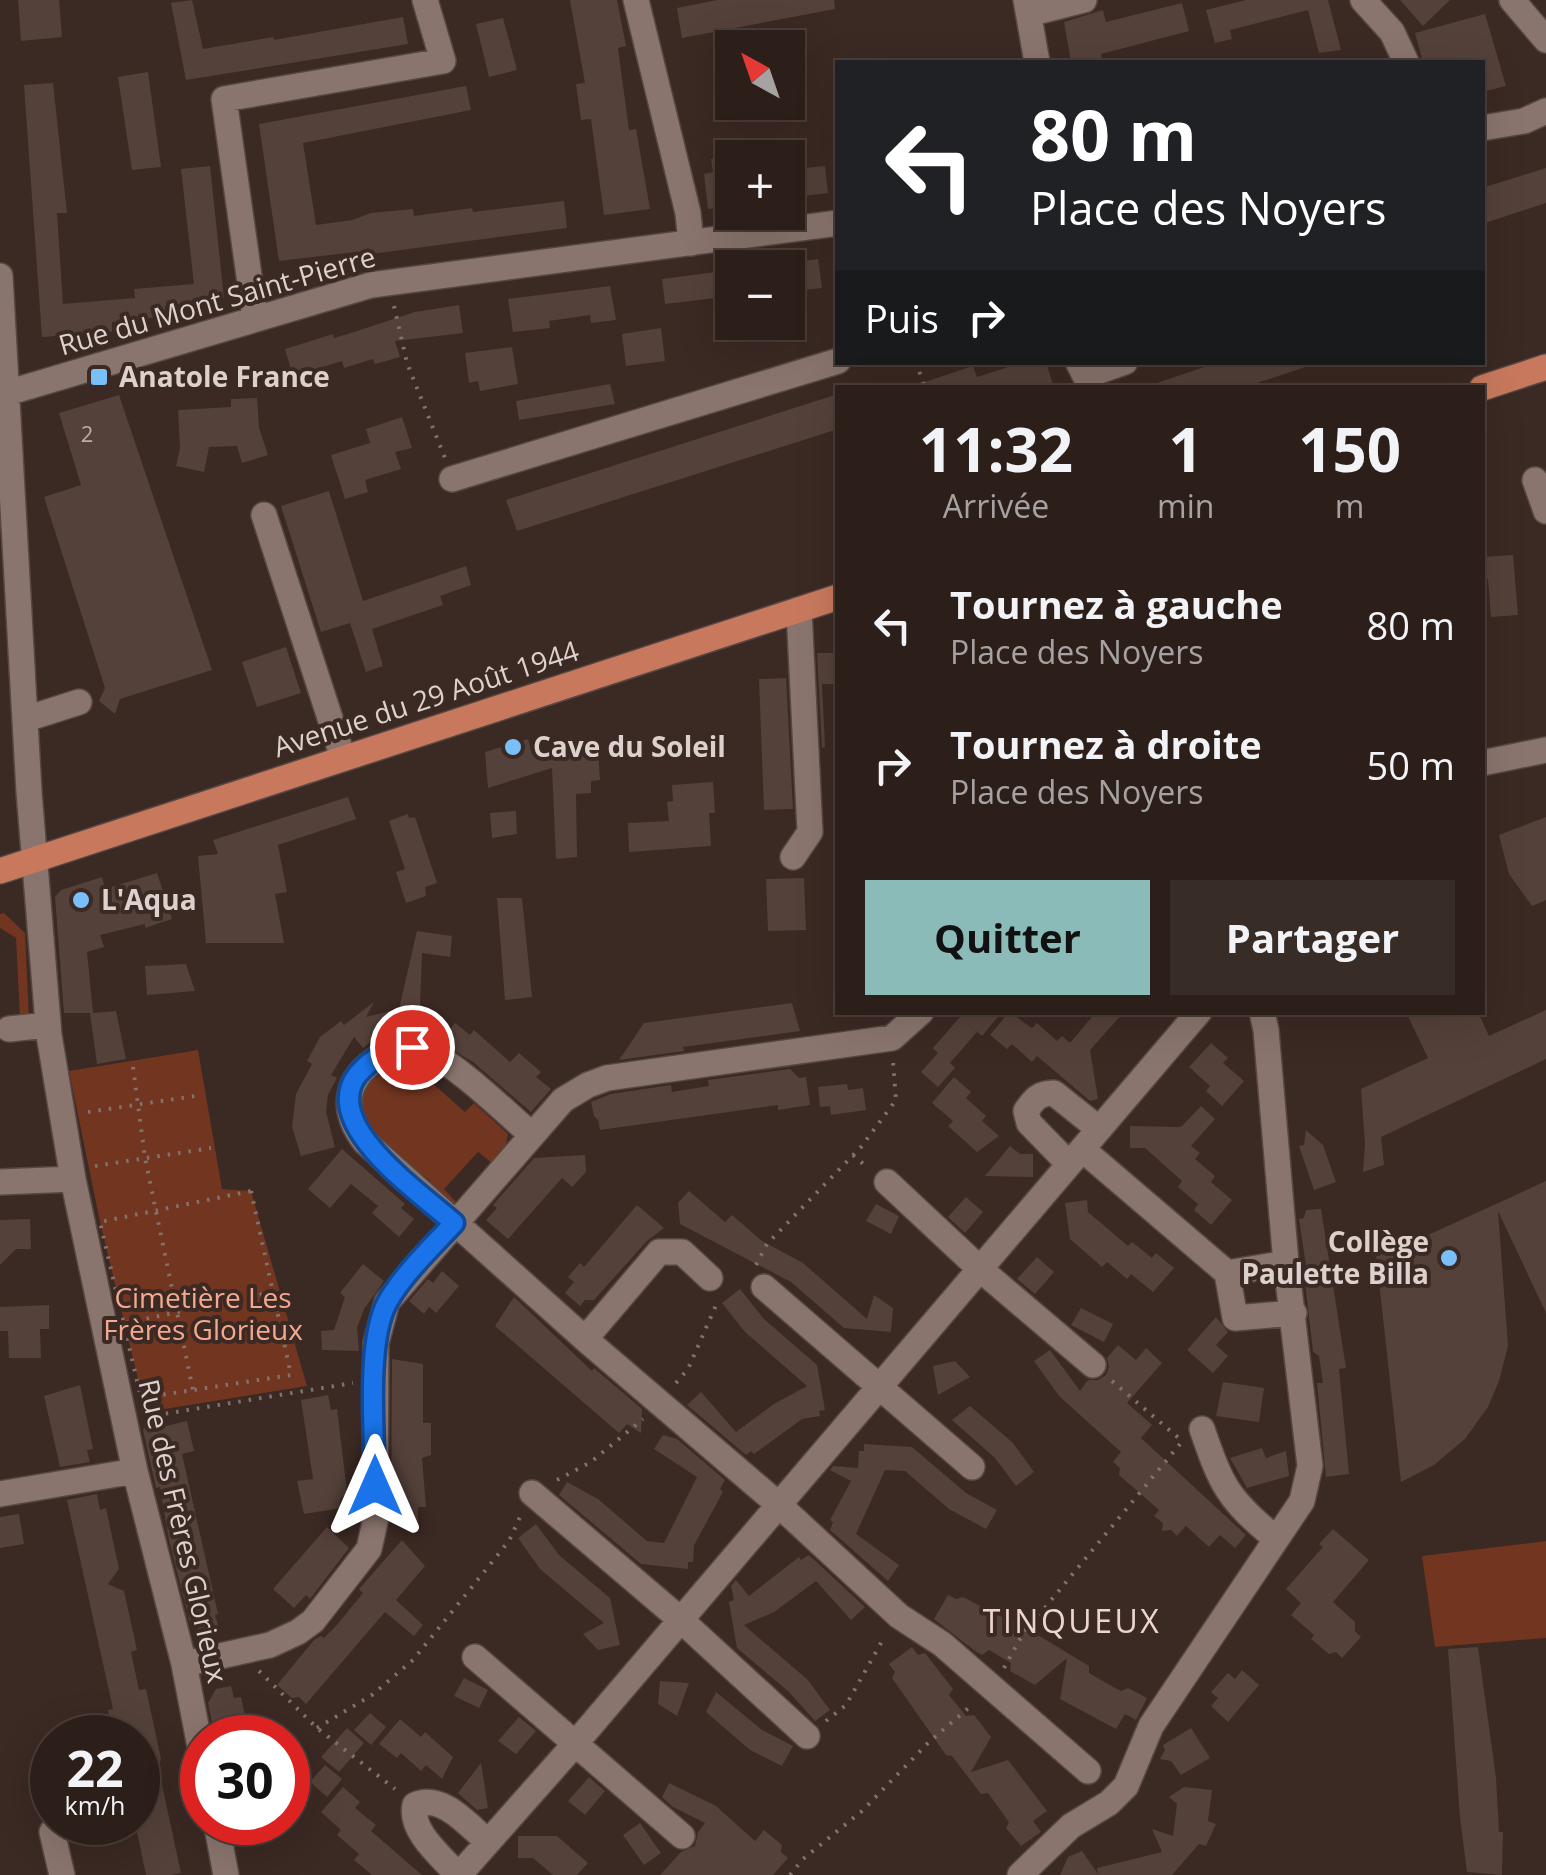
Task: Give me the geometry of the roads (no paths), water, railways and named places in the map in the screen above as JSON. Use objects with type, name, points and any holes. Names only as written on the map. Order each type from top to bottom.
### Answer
[{"type":"main road","points":[[1485,387],[1546,367]]},
{"type":"main road","name":"Avenue du 29 Août 1944","points":[[0,868],[835,599]]},
{"type":"street","points":[[255,318],[224,100],[443,61],[425,0]]},
{"type":"street","points":[[636,0],[688,213],[690,243]]},
{"type":"street","points":[[1038,60],[1028,7],[1084,0]]},
{"type":"street","points":[[1364,0],[1392,32],[1405,60]]},
{"type":"street","points":[[1512,0],[1546,40]]},
{"type":"street","points":[[1485,128],[1524,121],[1546,112]]},
{"type":"street","name":"Rue du Mont Saint-Pierre","points":[[4,394],[386,282],[835,223]]},
{"type":"street","name":"Rue des Frères Glorieux","points":[[0,276],[8,561],[26,719],[48,1025],[136,1471],[194,1715]]},
{"type":"street","points":[[452,479],[835,362]]},
{"type":"street","points":[[1080,365],[1085,376],[1116,365]]},
{"type":"street","points":[[1535,480],[1546,511]]},
{"type":"street","points":[[264,515],[343,758]]},
{"type":"street","points":[[793,856],[810,832],[800,610]]},
{"type":"street","points":[[26,719],[79,702]]},
{"type":"street","points":[[1485,762],[1546,750]]},
{"type":"street","points":[[184,1664],[283,1640],[313,1621],[357,1568],[368,1549],[375,1522],[376,1342],[388,1302],[574,1092],[607,1078],[892,1038],[918,1015]]},
{"type":"street","points":[[488,1842],[437,1803],[426,1800],[414,1804],[412,1814],[417,1826],[459,1875],[575,1744],[1196,1015]]},
{"type":"street","points":[[1020,1875],[1071,1826],[1109,1803],[1126,1786],[1151,1726],[1302,1501],[1309,1482],[1263,1015]]},
{"type":"street","points":[[9,1029],[48,1025]]},
{"type":"street","points":[[532,1135],[426,1051],[398,1048],[385,1052],[363,1068],[349,1094],[351,1121],[357,1132],[454,1223],[779,1505],[900,1616],[942,1644],[1088,1771]]},
{"type":"street","points":[[1099,1129],[1054,1092],[1035,1098],[1026,1112],[1028,1122],[1227,1273],[1235,1318],[1294,1313]]},
{"type":"street","points":[[0,1182],[79,1173]]},
{"type":"street","points":[[887,1182],[1093,1365]]},
{"type":"street","points":[[585,1339],[658,1252],[682,1252],[710,1278]]},
{"type":"street","points":[[1227,1273],[1286,1262]]},
{"type":"street","points":[[758,1280],[972,1467]]},
{"type":"street","points":[[1192,1435],[1240,1509],[1276,1539]]},
{"type":"street","points":[[0,1494],[136,1471]]},
{"type":"street","points":[[532,1493],[807,1736]]},
{"type":"street","points":[[475,1657],[682,1836]]},
{"type":"street","points":[[55,1845],[62,1875]]},
{"type":"street","points":[[220,1845],[226,1875]]},
{"type":"place","name":"Anatole France","points":[[99,377]]},
{"type":"place","name":"Cave du Soleil","points":[[513,747]]},
{"type":"place","name":"L'Aqua","points":[[81,900]]},
{"type":"place","name":"Collège Paulette Billa","points":[[1449,1258]]},
{"type":"district","name":"TINQUEUX","points":[[1072,1622]]},
{"type":"park label","name":"Cimetière Les Frères Glorieux","points":[[203,1314]]}]
